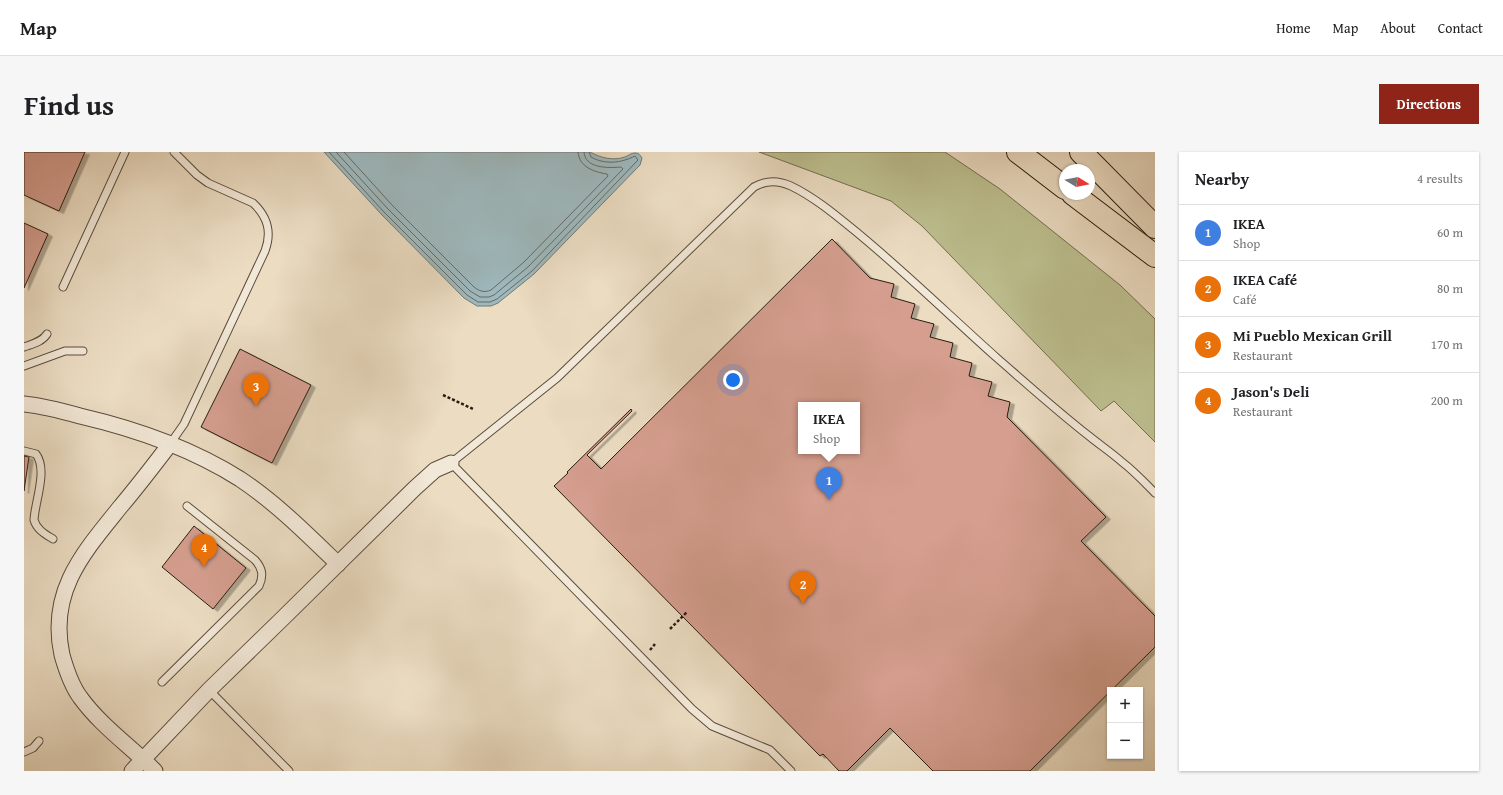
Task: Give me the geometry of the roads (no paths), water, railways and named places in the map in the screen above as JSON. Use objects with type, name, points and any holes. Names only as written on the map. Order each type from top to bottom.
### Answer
[{"type":"highway","points":[[1018,152],[1059,183]]},
{"type":"highway","points":[[1081,152],[1155,227]]},
{"type":"highway","points":[[1081,200],[1155,256]]},
{"type":"street","points":[[24,404],[104,421],[151,436],[208,461],[252,488],[290,519],[338,564]]},
{"type":"street","points":[[155,771],[100,721],[78,695],[65,666],[59,634],[60,618],[67,585],[82,555],[170,444]]},
{"type":"street","points":[[132,771],[209,690],[426,478],[435,470],[451,463]]},
{"type":"lane","points":[[63,287],[125,152]]},
{"type":"lane","points":[[170,444],[188,417],[265,251],[269,234],[266,220],[253,203],[208,183],[197,175],[174,152]]},
{"type":"lane","points":[[792,771],[770,750],[718,729],[706,722],[451,463],[562,374],[754,187],[761,183],[780,182],[816,201],[845,223],[898,267],[947,314],[1027,384],[1089,436],[1123,462],[1155,493]]},
{"type":"lane","points":[[24,347],[40,341],[45,338],[47,334]]},
{"type":"lane","points":[[24,366],[65,351],[83,351]]},
{"type":"lane","points":[[24,451],[36,454],[40,461],[41,473],[34,520],[36,526],[52,539]]},
{"type":"lane","points":[[162,682],[259,586],[262,575],[261,569],[255,560],[187,506]]},
{"type":"lane","points":[[209,690],[289,771]]},
{"type":"lane","points":[[24,752],[33,748],[39,741]]},
{"type":"water","points":[[324,152],[590,152],[598,156],[616,159],[635,153],[640,155],[642,158],[640,165],[534,274],[498,303],[491,306],[477,306],[464,298],[382,215]]},
{"type":"place","name":"Mi Pueblo Mexican Grill","points":[[256,406]]},
{"type":"place","name":"IKEA","points":[[829,500]]},
{"type":"place","name":"Jason's Deli","points":[[204,567]]},
{"type":"place","name":"IKEA Café","points":[[803,604]]}]
